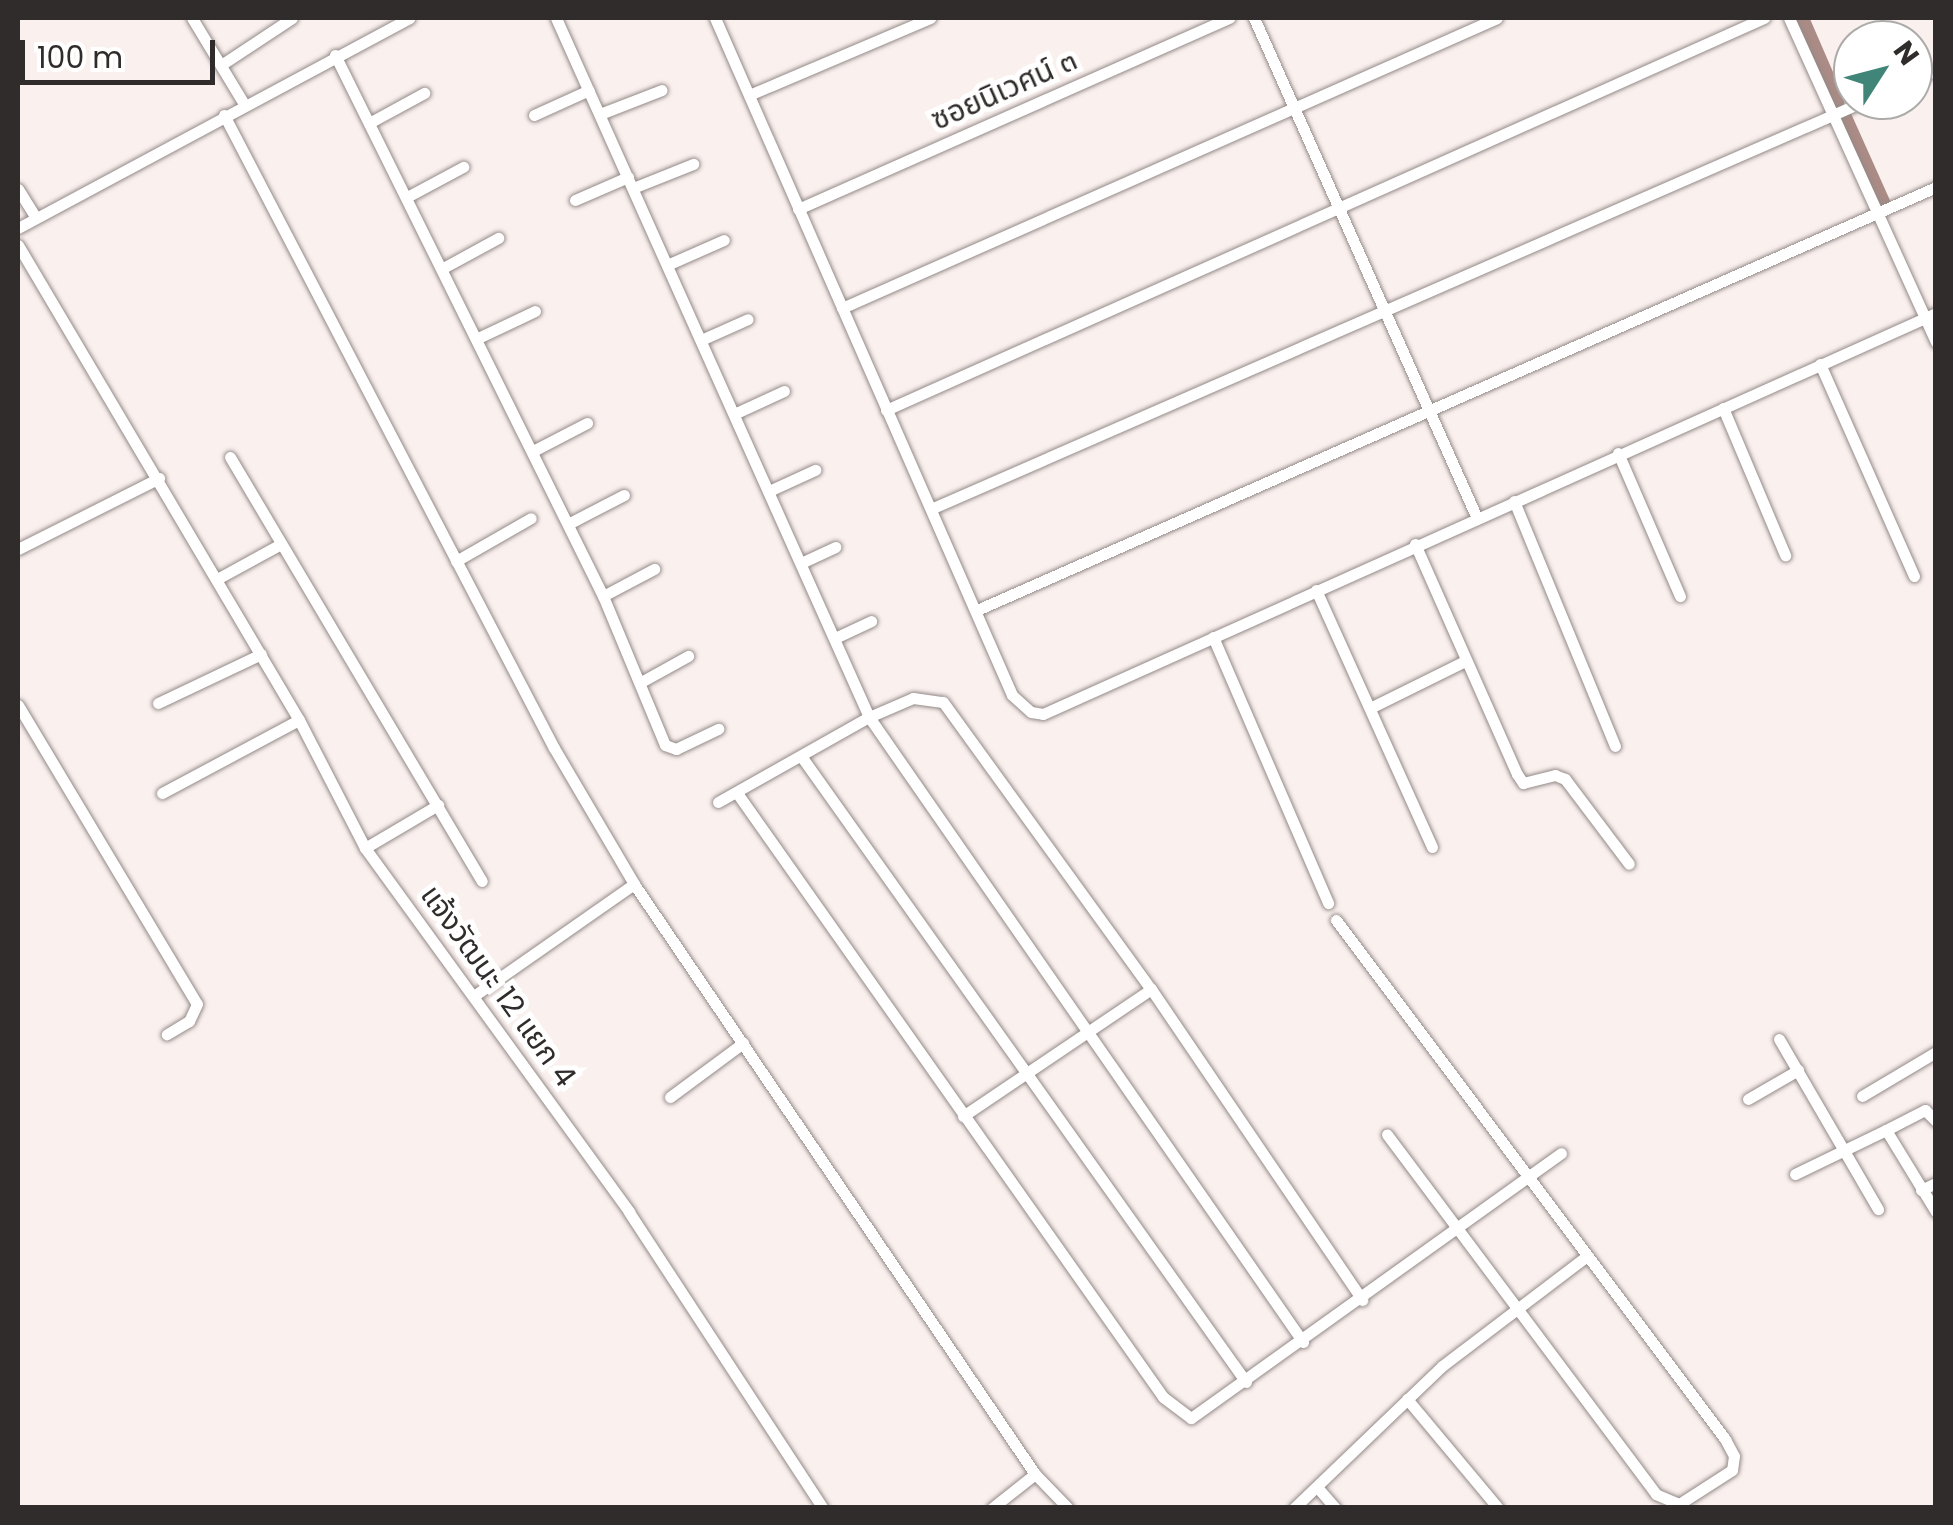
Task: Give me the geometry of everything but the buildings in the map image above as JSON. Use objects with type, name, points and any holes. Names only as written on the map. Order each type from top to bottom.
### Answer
[{"type":"street","points":[[192,18],[244,104]]},
{"type":"street","points":[[221,65],[292,18]]},
{"type":"street","points":[[18,228],[409,18]]},
{"type":"street","points":[[556,18],[869,717],[1303,1342]]},
{"type":"street","points":[[715,18],[1012,696],[1030,712],[1043,714],[1476,516],[1930,316]]},
{"type":"street","points":[[749,96],[930,18]]},
{"type":"street","name":"ซอยนิเวศน์ ๓","points":[[798,209],[1230,18]]},
{"type":"street","points":[[1254,18],[1476,516]]},
{"type":"street","points":[[842,308],[1496,18]]},
{"type":"street","points":[[886,410],[1764,18]]},
{"type":"street","points":[[1789,18],[1876,214],[1930,316],[1936,342]]},
{"type":"street","points":[[335,55],[533,451],[670,748],[718,729]]},
{"type":"street","points":[[534,115],[588,90]]},
{"type":"street","points":[[600,114],[662,90]]},
{"type":"street","points":[[369,122],[424,93]]},
{"type":"street","points":[[224,115],[456,560],[634,884],[1036,1474],[1068,1508]]},
{"type":"street","points":[[932,508],[1383,307],[1832,116]]},
{"type":"street","points":[[575,200],[693,164]]},
{"type":"street","points":[[407,197],[462,167]]},
{"type":"street","points":[[977,610],[1936,187]]},
{"type":"street","points":[[18,190],[36,218]]},
{"type":"street","points":[[443,268],[498,238]]},
{"type":"street","points":[[667,264],[724,240]]},
{"type":"street","name":"แจ้งวัฒนะ 12 แยก 4","points":[[18,245],[299,720],[365,848],[630,1212],[823,1508]]},
{"type":"street","points":[[478,338],[534,311]]},
{"type":"street","points":[[701,340],[748,320]]},
{"type":"street","points":[[1820,364],[1914,576]]},
{"type":"street","points":[[734,414],[784,391]]},
{"type":"street","points":[[1723,408],[1785,555]]},
{"type":"street","points":[[533,451],[587,423]]},
{"type":"street","points":[[1618,453],[1680,596]]},
{"type":"street","points":[[230,458],[278,545],[482,881]]},
{"type":"street","points":[[768,491],[815,470]]},
{"type":"street","points":[[18,549],[159,478]]},
{"type":"street","points":[[568,524],[624,495]]},
{"type":"street","points":[[1514,500],[1616,746]]},
{"type":"street","points":[[456,560],[531,518]]},
{"type":"street","points":[[1415,544],[1524,783],[1555,774],[1564,779],[1629,864]]},
{"type":"street","points":[[216,579],[278,545]]},
{"type":"street","points":[[801,563],[836,547]]},
{"type":"street","points":[[603,596],[654,569]]},
{"type":"street","points":[[1316,590],[1432,847]]},
{"type":"street","points":[[835,638],[870,622]]},
{"type":"street","points":[[1214,636],[1328,903]]},
{"type":"street","points":[[158,703],[261,654]]},
{"type":"street","points":[[641,682],[688,656]]},
{"type":"street","points":[[1370,708],[1466,662]]},
{"type":"street","points":[[718,802],[869,717],[913,698],[943,702],[1151,989],[1362,1300]]},
{"type":"street","points":[[18,705],[197,1004],[189,1020],[167,1034]]},
{"type":"street","points":[[162,793],[299,720]]},
{"type":"street","points":[[801,756],[1246,1382]]},
{"type":"street","points":[[737,793],[1175,1410],[1191,1418],[1362,1300],[1561,1153]]},
{"type":"street","points":[[365,848],[438,806]]},
{"type":"street","points":[[475,995],[634,884]]},
{"type":"street","points":[[1336,920],[1725,1439],[1734,1456],[1732,1470],[1679,1504],[1666,1502],[1514,1310],[1387,1135]]},
{"type":"street","points":[[964,1116],[1151,989]]},
{"type":"street","points":[[1779,1039],[1846,1148],[1878,1209]]},
{"type":"street","points":[[670,1097],[743,1044]]},
{"type":"street","points":[[1862,1096],[1936,1052]]},
{"type":"street","points":[[1748,1099],[1798,1070]]},
{"type":"street","points":[[1795,1174],[1925,1110],[1936,1121]]},
{"type":"street","points":[[1886,1130],[1936,1212]]},
{"type":"street","points":[[1921,1190],[1936,1184]]},
{"type":"street","points":[[1294,1508],[1407,1399],[1514,1310],[1587,1256]]},
{"type":"street","points":[[1407,1399],[1498,1508]]},
{"type":"street","points":[[992,1508],[1036,1474]]},
{"type":"street","points":[[1317,1487],[1335,1508]]},
{"type":"waterway","points":[[1802,18],[1833,89]]},
{"type":"waterway","points":[[1846,120],[1884,204]]}]
